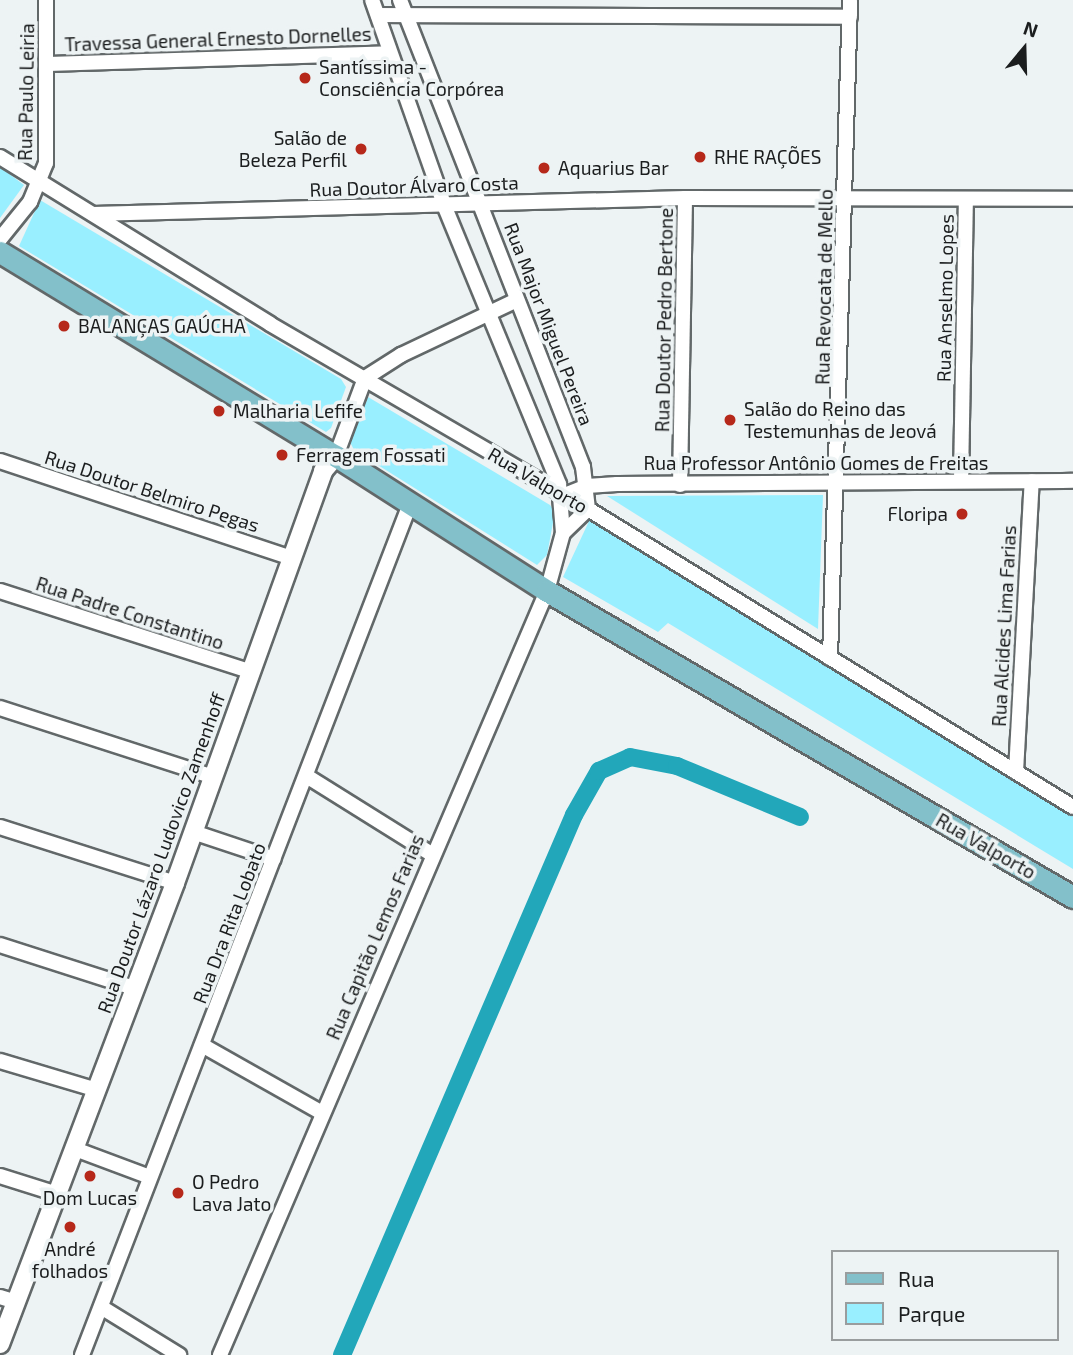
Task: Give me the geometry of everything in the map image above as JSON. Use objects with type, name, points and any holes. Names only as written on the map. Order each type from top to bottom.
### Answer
[{"type":"main road","name":"Rua Valporto","points":[[0,252],[336,456],[547,591],[1073,897]]},
{"type":"street","name":"Rua Paulo Leiria","points":[[41,183],[48,135],[46,0]]},
{"type":"street","points":[[372,0],[445,207],[562,496]]},
{"type":"street","name":"Rua Revocata de Mello","points":[[830,658],[839,479],[850,0]]},
{"type":"street","points":[[378,15],[403,6],[850,17]]},
{"type":"street","name":"Rua Major Miguel Pereira","points":[[403,6],[481,202],[587,486],[588,509]]},
{"type":"street","name":"Travessa General Ernesto Dornelles","points":[[47,64],[390,53]]},
{"type":"street","name":"Rua Valporto","points":[[0,157],[562,496],[588,509],[1073,807]]},
{"type":"street","points":[[0,239],[41,183]]},
{"type":"street","name":"Rua Doutor Álvaro Costa","points":[[93,214],[445,207],[481,202],[685,198],[844,201],[1073,199]]},
{"type":"street","name":"Rua Doutor Pedro Bertone","points":[[680,485],[685,198]]},
{"type":"street","name":"Rua Anselmo Lopes","points":[[961,481],[966,200]]},
{"type":"street","points":[[365,378],[401,355],[517,300]]},
{"type":"street","name":"Rua Doutor Lázaro Ludovico Zamenhoff","points":[[0,1345],[8,1300],[75,1149],[194,832],[211,776],[323,471],[336,456],[365,378]]},
{"type":"street","name":"Rua Doutor Belmiro Pegas","points":[[0,461],[291,558]]},
{"type":"street","name":"Rua Professor Antônio Gomes de Freitas","points":[[562,496],[587,486],[839,479],[1073,481]]},
{"type":"street","name":"Rua Alcides Lima Farias","points":[[1016,772],[1032,481]]},
{"type":"street","name":"Rua Capitão Lemos Farias","points":[[220,1355],[431,854],[547,591],[563,533],[562,496]]},
{"type":"street","name":"Rua Dra Rita Lobato","points":[[82,1355],[308,777],[410,504]]},
{"type":"street","points":[[563,533],[588,509]]},
{"type":"street","name":"Rua Padre Constantino","points":[[0,591],[249,671]]},
{"type":"street","points":[[0,708],[211,776]]},
{"type":"street","points":[[308,777],[431,854]]},
{"type":"street","points":[[0,827],[175,883]]},
{"type":"street","points":[[194,832],[274,859]]},
{"type":"street","points":[[0,945],[134,988]]},
{"type":"street","points":[[202,1045],[322,1113]]},
{"type":"street","points":[[0,1060],[97,1090]]},
{"type":"street","points":[[75,1149],[150,1177]]},
{"type":"street","points":[[0,1175],[57,1194]]},
{"type":"street","points":[[101,1307],[179,1355]]},
{"type":"green space","points":[[0,167],[24,185],[0,218]]},
{"type":"green space","points":[[40,200],[341,379],[346,387],[331,428],[326,432],[19,246]]},
{"type":"green space","points":[[368,397],[550,505],[555,512],[547,555],[537,565],[354,450],[350,442]]},
{"type":"green space","points":[[823,495],[818,629],[607,496]]},
{"type":"green space","points":[[590,519],[1073,816],[1073,869],[668,623],[658,632],[563,577]]},
{"type":"waterway","points":[[342,1355],[574,815],[599,771],[630,757],[677,766],[800,817]]},
{"type":"place","name":"Santíssima - Consciência Corpórea","points":[[305,78]]},
{"type":"place","name":"Salão de Beleza Perfil","points":[[361,149]]},
{"type":"place","name":"RHE RAÇÕES","points":[[700,157]]},
{"type":"place","name":"Aquarius Bar","points":[[544,168]]},
{"type":"place","name":"BALANÇAS GAÚCHA","points":[[64,326]]},
{"type":"place","name":"Malharia Lefife","points":[[219,411]]},
{"type":"place","name":"Salão do Reino das Testemunhas de Jeová","points":[[730,420]]},
{"type":"place","name":"Ferragem Fossati","points":[[282,455]]},
{"type":"place","name":"Floripa","points":[[962,514]]},
{"type":"place","name":"Dom Lucas","points":[[90,1176]]},
{"type":"place","name":"O Pedro Lava Jato","points":[[178,1193]]},
{"type":"place","name":"André folhados","points":[[70,1227]]}]
